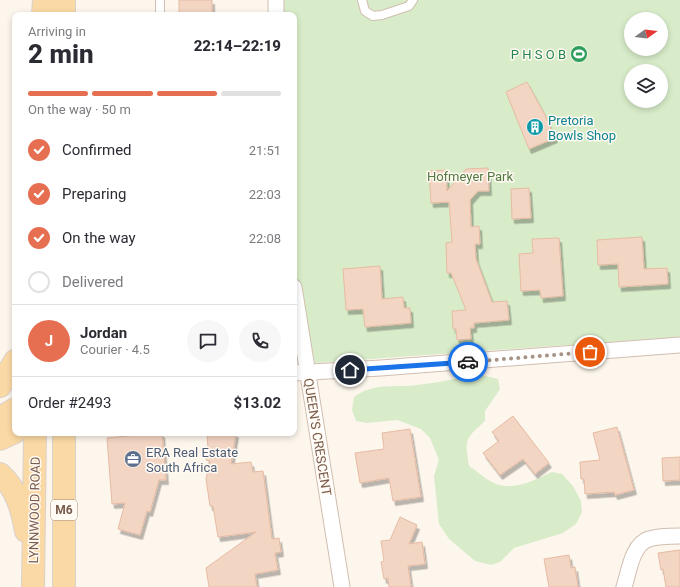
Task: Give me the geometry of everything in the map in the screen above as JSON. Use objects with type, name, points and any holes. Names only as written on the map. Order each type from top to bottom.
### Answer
[{"type":"main road","points":[[43,12],[44,0]]},
{"type":"main road","points":[[64,0],[64,12]]},
{"type":"main road","points":[[0,386],[12,366]]},
{"type":"main road","points":[[0,418],[12,412]]},
{"type":"main road","points":[[0,439],[12,433]]},
{"type":"main road","name":"LYNNWOOD ROAD","points":[[33,580],[35,436]]},
{"type":"main road","name":"M6","points":[[64,436],[64,587]]},
{"type":"main road","points":[[0,474],[8,481],[14,491],[21,511],[33,580]]},
{"type":"street","points":[[276,0],[276,12]]},
{"type":"street","name":"QUEEN'S CRESCENT","points":[[297,324],[301,373],[342,587]]},
{"type":"street","points":[[301,373],[680,345]]},
{"type":"street","points":[[624,587],[635,551],[641,543],[650,538],[680,536]]},
{"type":"lane","points":[[160,0],[160,12]]},
{"type":"lane","points":[[362,0],[365,12],[374,16],[382,15],[409,6],[413,0]]},
{"type":"green space","name":"Hofmeyer Park","points":[[277,0],[680,0],[680,337],[315,363],[297,279],[297,12],[277,12]]},
{"type":"green space","points":[[478,374],[498,379],[500,389],[485,411],[485,421],[473,432],[468,440],[467,450],[469,466],[486,479],[499,485],[507,486],[523,484],[552,472],[562,474],[573,486],[581,501],[582,512],[576,524],[563,533],[514,548],[500,562],[491,565],[475,561],[449,539],[439,524],[434,476],[439,460],[430,438],[421,429],[397,420],[367,423],[356,421],[352,410],[354,397],[369,389],[385,386],[425,384]]},
{"type":"building","points":[[179,0],[212,0],[212,12],[179,12]]},
{"type":"building","name":"Pretoria Bowls Shop","points":[[527,82],[545,115],[555,138],[529,149],[506,92]]},
{"type":"building","points":[[488,168],[489,191],[478,191],[470,200],[471,227],[479,226],[480,244],[475,244],[476,259],[492,302],[507,301],[509,320],[474,323],[474,328],[470,328],[471,339],[457,340],[456,329],[453,329],[452,311],[466,310],[451,273],[447,273],[446,243],[452,242],[449,202],[431,203],[429,171],[446,170],[447,191],[466,169]]},
{"type":"building","points":[[529,188],[531,218],[512,219],[511,189]]},
{"type":"building","points":[[642,237],[644,269],[667,268],[668,284],[619,287],[618,264],[598,265],[597,240]]},
{"type":"building","points":[[559,238],[563,296],[541,298],[540,290],[521,291],[519,254],[533,253],[532,239]]},
{"type":"building","points":[[380,266],[382,299],[403,297],[404,308],[410,308],[411,323],[365,327],[363,309],[346,310],[343,269]]},
{"type":"building","points":[[513,416],[549,463],[535,474],[523,459],[500,475],[483,453],[499,441],[492,432]]},
{"type":"building","points":[[617,427],[634,490],[615,495],[614,492],[585,494],[584,479],[581,479],[580,462],[600,460],[593,433]]},
{"type":"building","points":[[410,429],[421,497],[393,501],[389,478],[360,483],[355,453],[384,449],[382,433]]},
{"type":"building","points":[[129,436],[162,436],[166,480],[159,480],[150,512],[147,511],[140,535],[118,529],[125,503],[112,504],[107,438]]},
{"type":"building","points":[[207,436],[236,436],[231,464],[251,462],[253,472],[263,471],[272,539],[279,538],[281,552],[275,553],[278,570],[255,574],[257,587],[209,587],[206,568],[256,532],[218,537],[213,506],[210,506],[206,479],[210,461],[206,460],[208,449]]},
{"type":"building","points":[[680,457],[680,480],[663,481],[662,458]]},
{"type":"building","points":[[400,517],[417,525],[409,544],[422,542],[425,564],[408,566],[411,587],[389,587],[388,578],[384,579],[381,562],[384,561],[381,541],[390,540]]},
{"type":"building","points":[[680,550],[680,587],[666,587],[663,569],[661,570],[658,553]]},
{"type":"building","points":[[569,555],[571,568],[575,567],[578,587],[549,587],[544,559]]},
{"type":"way so far","points":[[468,362],[590,352]]},
{"type":"place","name":"P H S O B","points":[[579,54]]},
{"type":"place","name":"Pretoria Bowls Shop","points":[[535,127]]},
{"type":"place","name":"ERA Real Estate South Africa","points":[[133,459]]},
{"type":"route","points":[[350,370],[468,362]]}]
